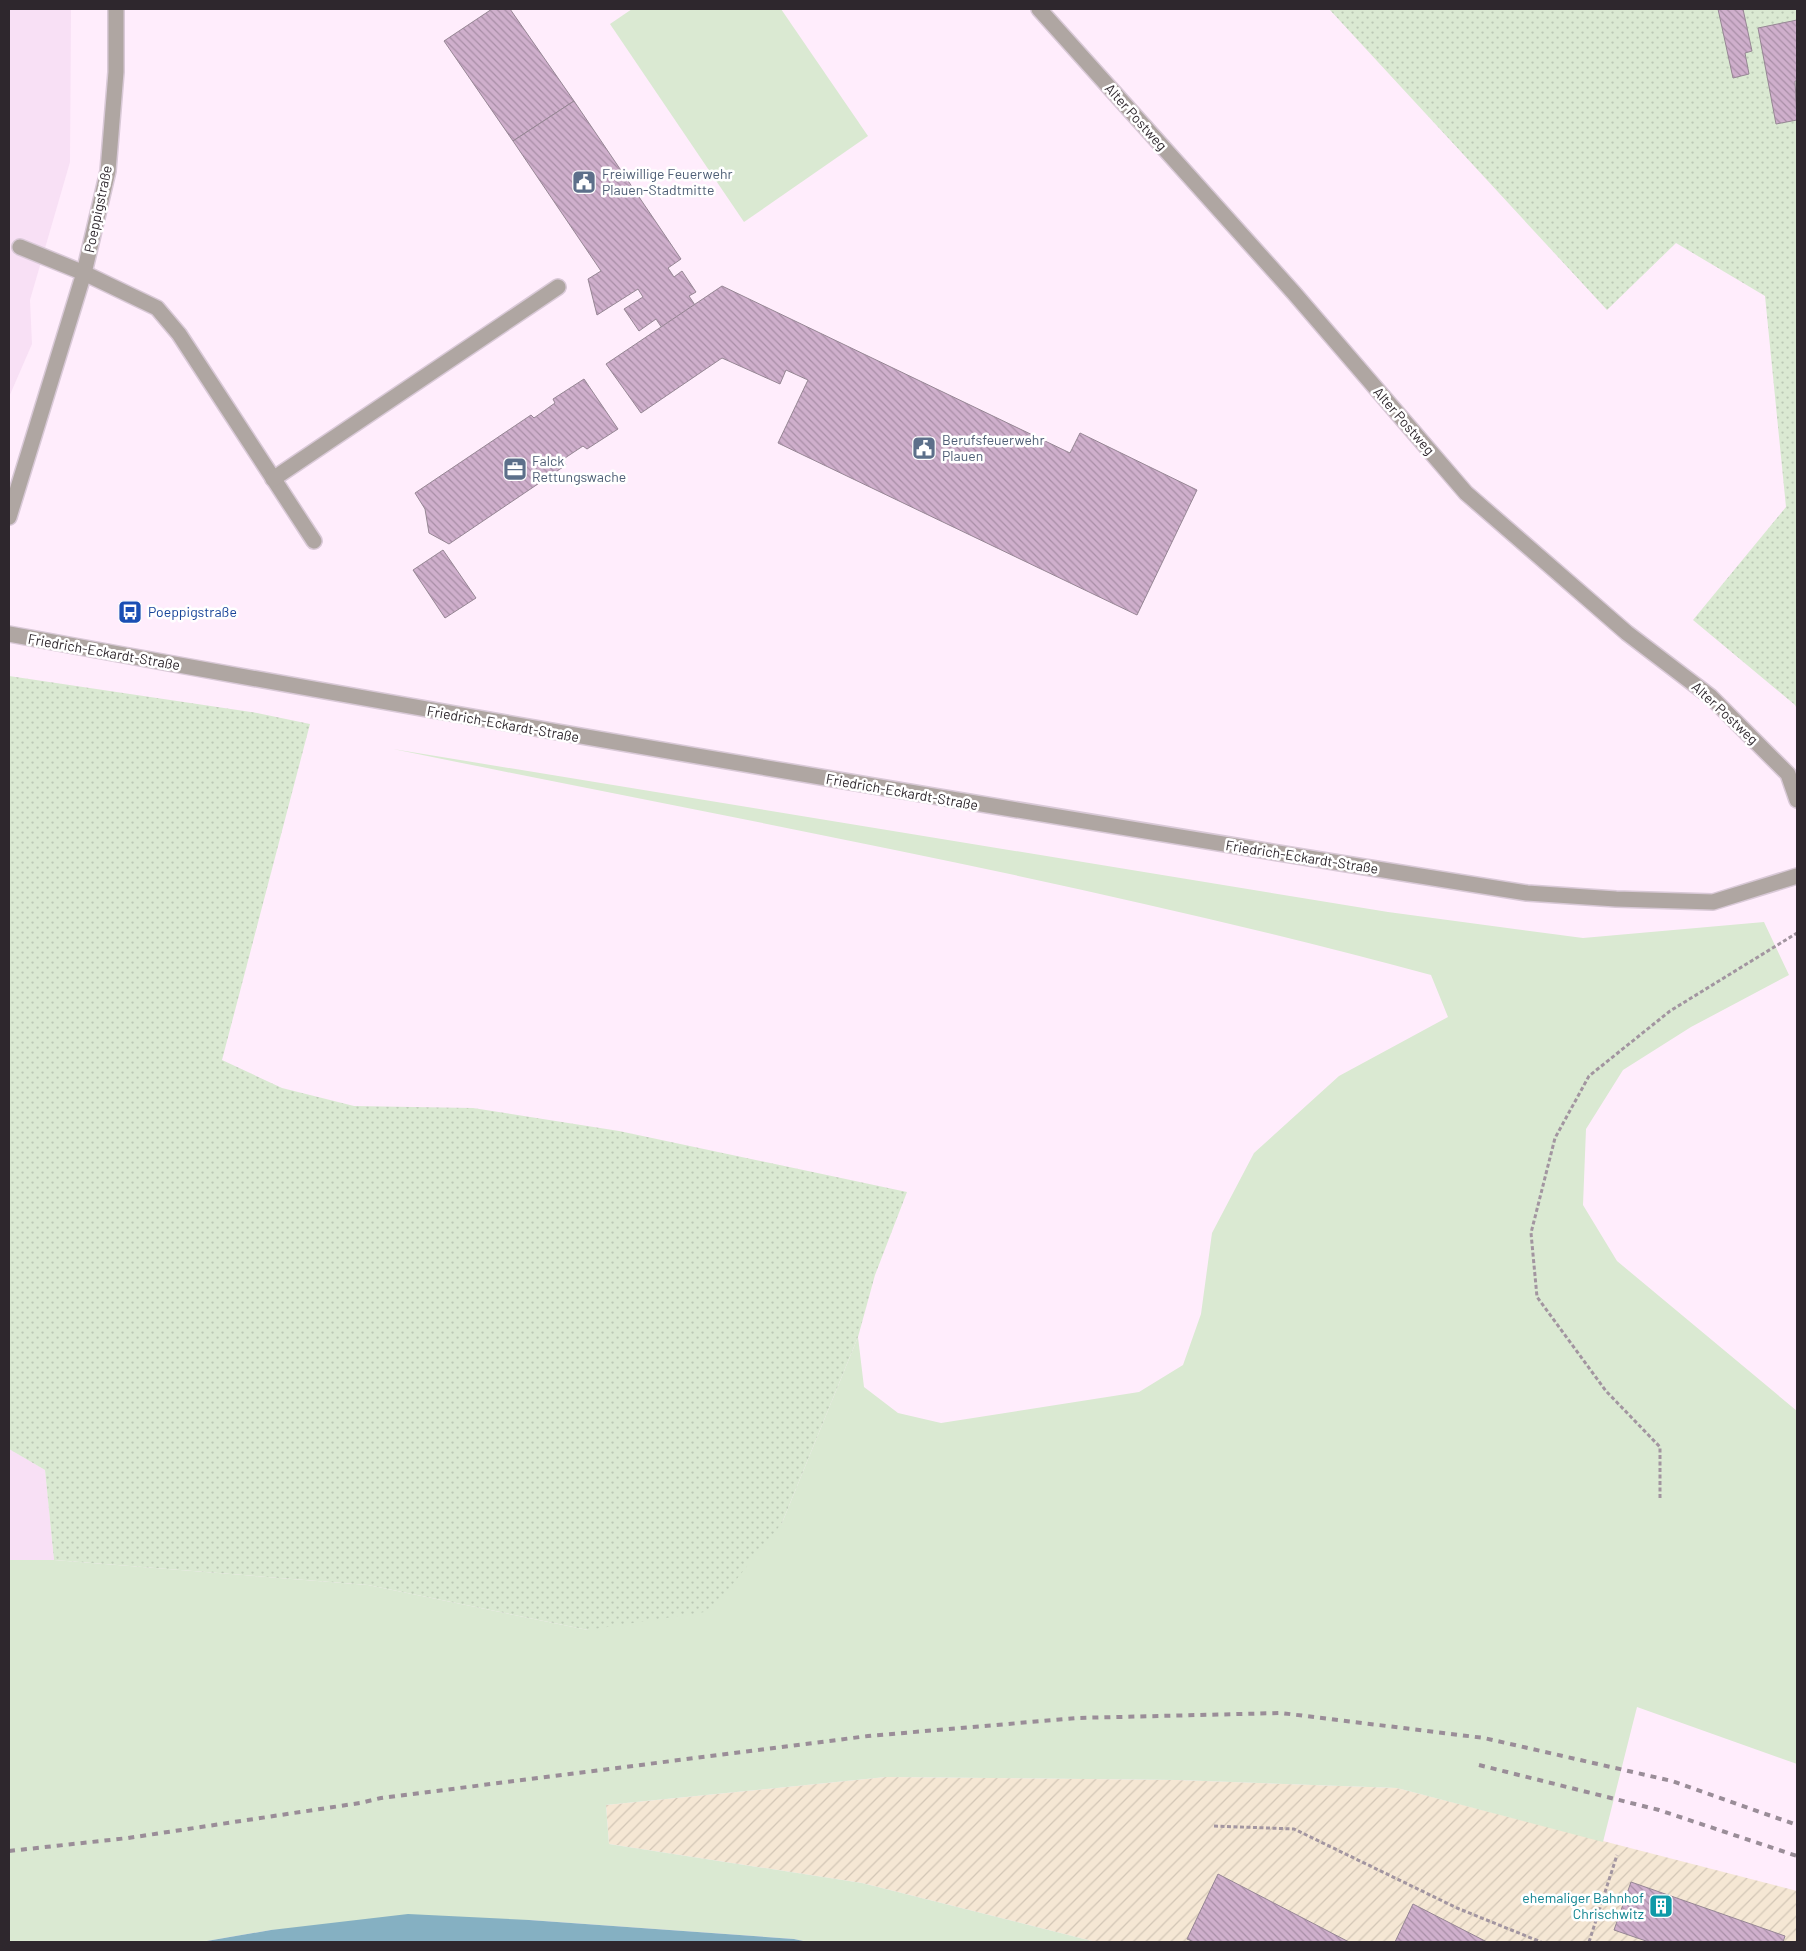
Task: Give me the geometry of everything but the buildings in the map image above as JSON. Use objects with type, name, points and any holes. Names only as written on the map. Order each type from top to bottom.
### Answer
[{"type":"street","name":"Poeppigstraße","points":[[9,517],[84,273],[108,171],[116,72],[116,9]]},
{"type":"street","name":"Alter Postweg","points":[[1039,9],[1294,293],[1466,494],[1627,633],[1711,697],[1788,774],[1797,800]]},
{"type":"street","points":[[20,247],[84,273],[157,308],[179,334],[314,541]]},
{"type":"street","points":[[273,479],[558,287]]},
{"type":"street","name":"Friedrich-Eckardt-Straße","points":[[9,634],[378,702],[948,800],[1527,893],[1616,899],[1714,902],[1797,876]]},
{"type":"path","points":[[1660,1498],[1660,1448],[1606,1392],[1537,1297],[1531,1233],[1555,1138],[1589,1076],[1670,1011],[1797,933]]},
{"type":"path","points":[[1214,1826],[1294,1829],[1457,1908],[1542,1942]]},
{"type":"path","points":[[1589,1942],[1617,1855]]},
{"type":"shaded area","points":[[9,9],[71,9],[70,162],[30,300],[32,344],[9,397]]},
{"type":"shaded area","points":[[9,1449],[45,1470],[54,1560],[9,1560]]},
{"type":"shaded area","points":[[886,1777],[1177,1780],[1397,1788],[1797,1891],[1797,1942],[1096,1942],[862,1883],[609,1844],[606,1805]]},
{"type":"green space","points":[[632,9],[781,9],[868,136],[744,222],[610,24]]},
{"type":"green space","points":[[1329,9],[1797,9],[1797,709],[1795,705],[1693,620],[1786,507],[1765,296],[1676,243],[1607,310]]},
{"type":"green space","points":[[9,676],[257,713],[310,724],[222,1060],[282,1088],[354,1106],[473,1108],[619,1131],[907,1192],[875,1275],[858,1337],[782,1523],[711,1611],[588,1630],[368,1585],[54,1560],[45,1470],[9,1449]]},
{"type":"green space","points":[[393,749],[1388,912],[1583,938],[1764,922],[1789,975],[1691,1027],[1623,1070],[1586,1129],[1583,1205],[1617,1261],[1797,1411],[1797,1764],[1637,1707],[1603,1842],[1397,1788],[1177,1780],[886,1777],[606,1805],[609,1844],[862,1883],[1096,1942],[808,1942],[794,1939],[529,1920],[271,1930],[201,1942],[9,1942],[9,1560],[54,1560],[368,1585],[588,1630],[782,1523],[858,1337],[864,1387],[898,1413],[941,1423],[1139,1392],[1183,1365],[1201,1314],[1212,1233],[1254,1153],[1339,1076],[1448,1017],[1431,975],[1302,942],[1044,881]]},
{"type":"water","points":[[408,1914],[529,1920],[794,1939],[808,1942],[201,1942],[271,1930]]},
{"type":"railway","points":[[9,1851],[128,1838],[360,1803],[381,1798],[868,1736],[1077,1718],[1281,1713],[1484,1738],[1672,1781],[1797,1825]]},
{"type":"railway","points":[[1479,1765],[1659,1810],[1797,1856]]},
{"type":"place","name":"Freiwillige Feuerwehr Plauen-Stadtmitte","points":[[584,182]]},
{"type":"place","name":"Berufsfeuerwehr Plauen","points":[[924,448]]},
{"type":"place","name":"Falck Rettungswache","points":[[515,469]]},
{"type":"place","name":"Poeppigstraße","points":[[130,612]]},
{"type":"place","name":"ehemaliger Bahnhof Chrischwitz","points":[[1661,1906]]}]
